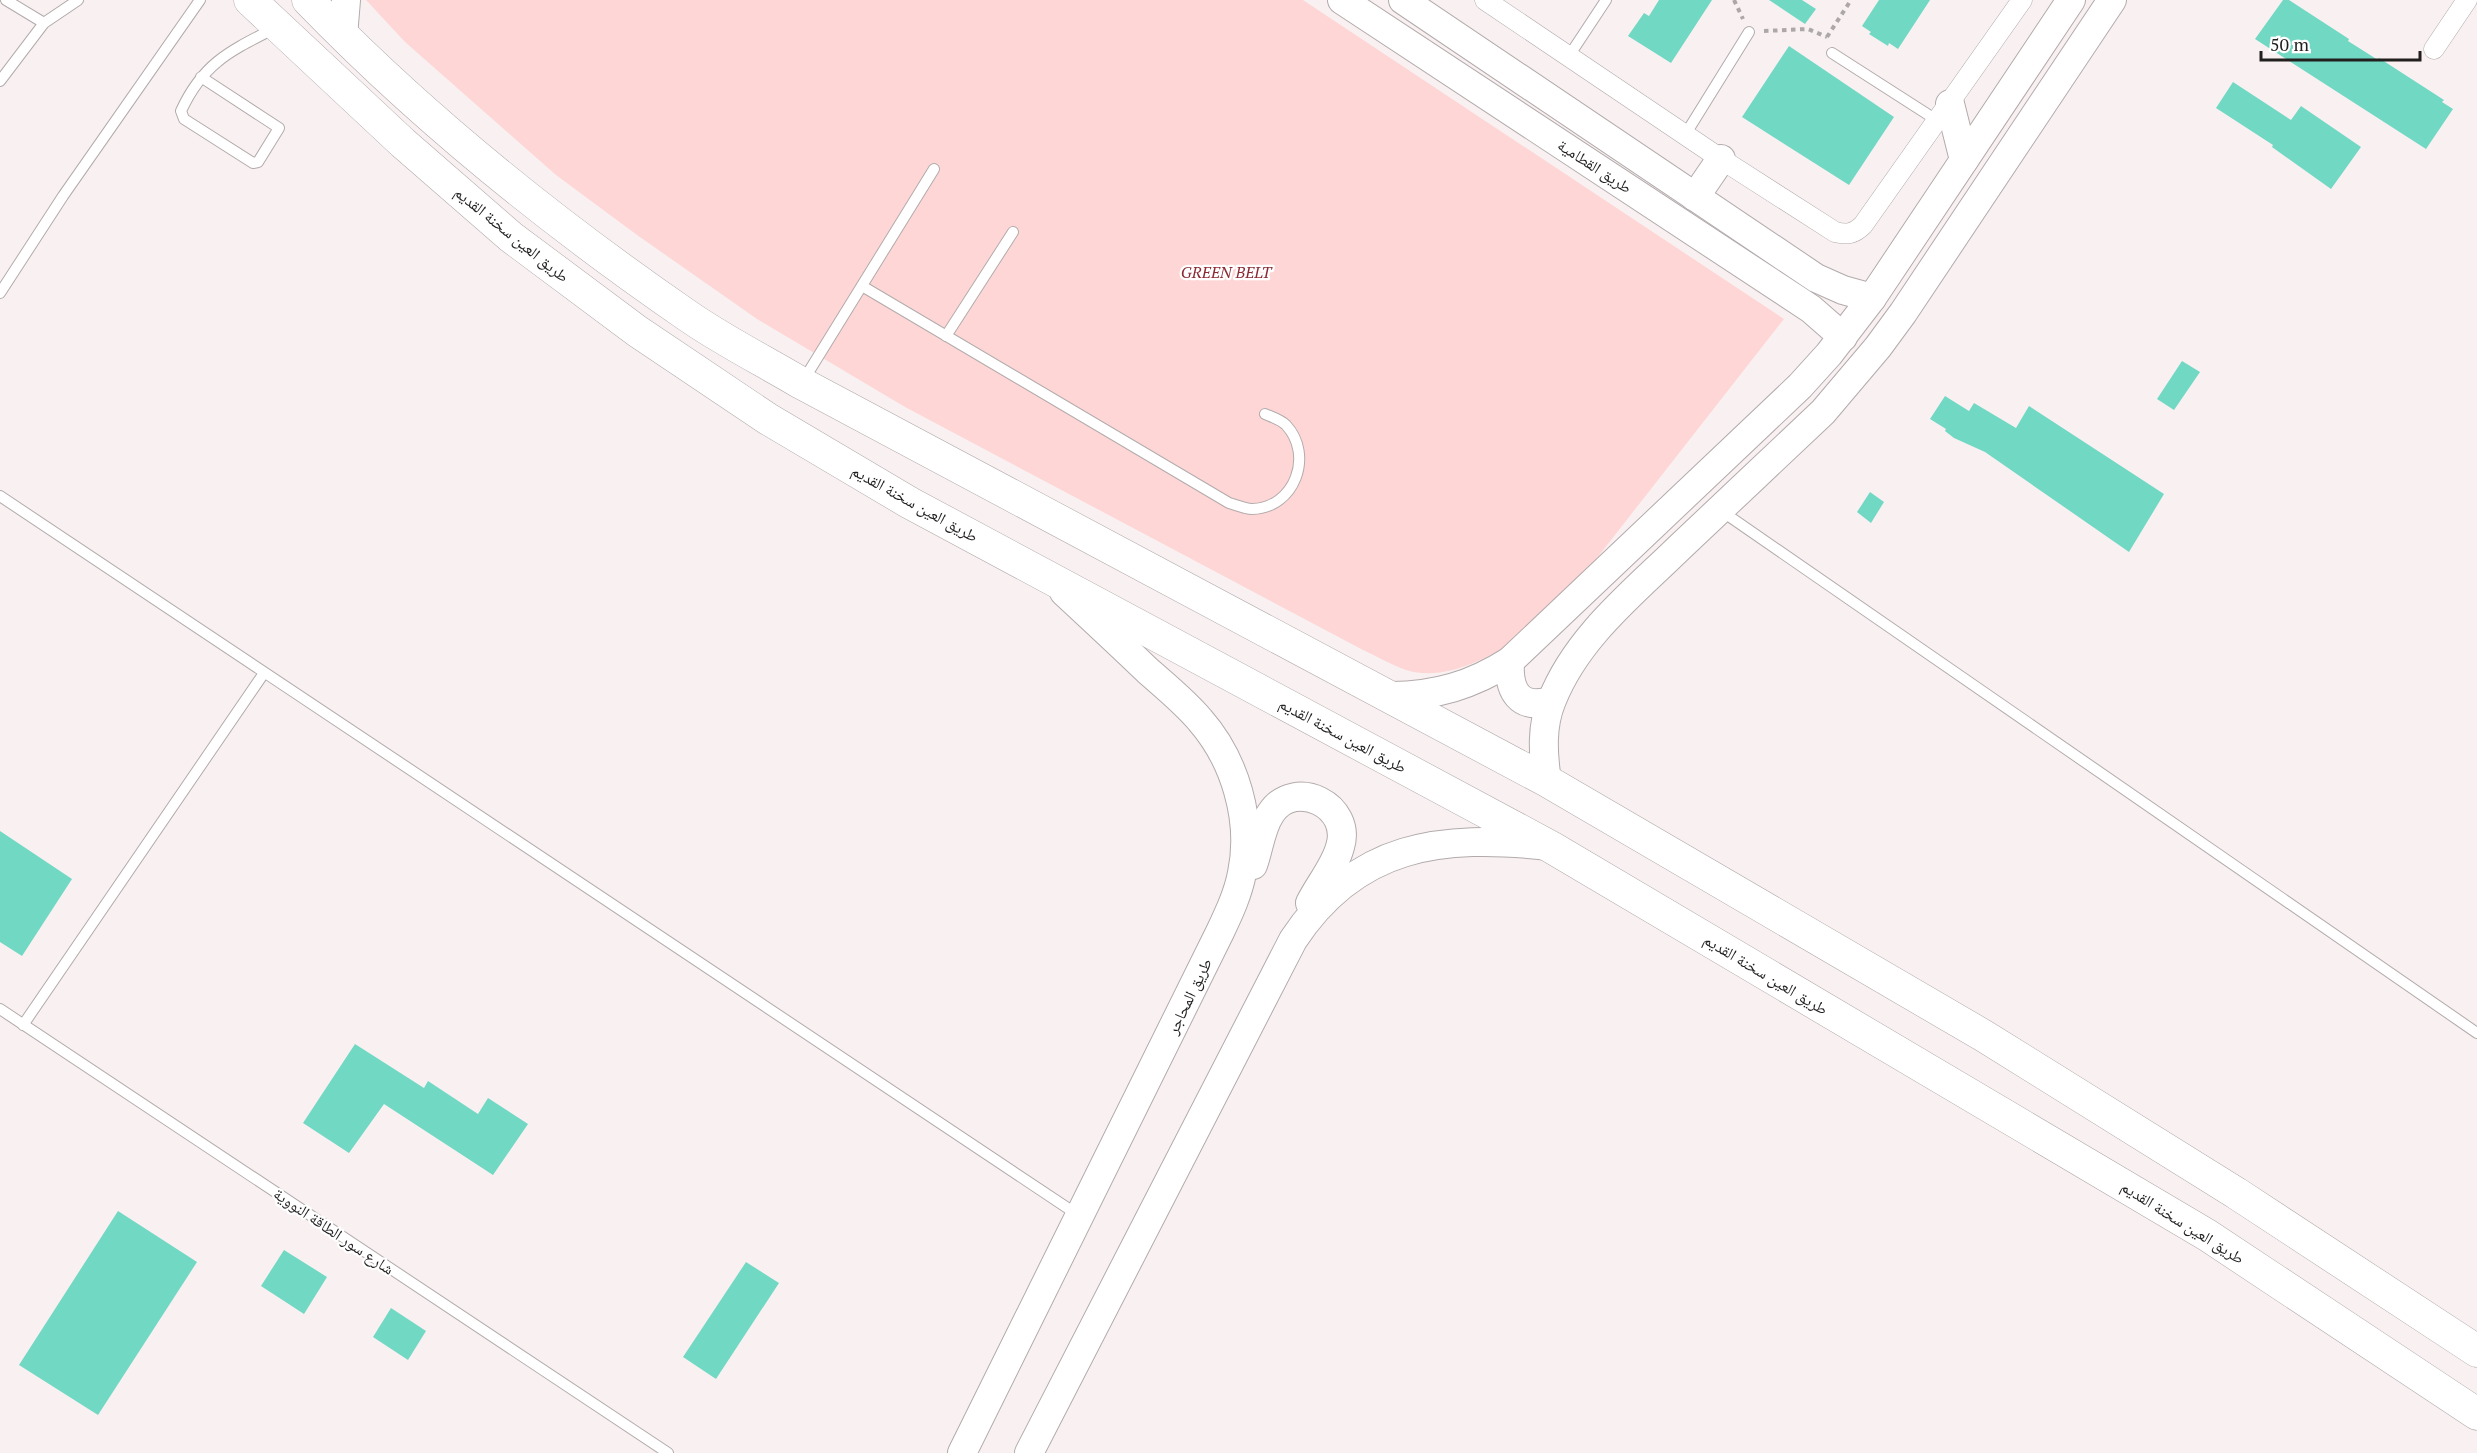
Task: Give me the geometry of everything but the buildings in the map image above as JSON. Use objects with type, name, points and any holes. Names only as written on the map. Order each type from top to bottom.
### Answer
[{"type":"main road","name":"طريق العين سخنة القديم","points":[[250,0],[403,143],[511,237],[637,331],[778,425],[910,503],[1551,847],[2207,1235],[2477,1414]]},
{"type":"main road","points":[[308,0],[343,36],[447,130],[567,228],[689,317],[801,383],[1391,696],[1546,781],[1984,1036],[2236,1193],[2477,1351]]},
{"type":"street","points":[[343,36],[346,0]]},
{"type":"street","name":"طريق القطامية","points":[[1342,0],[1805,304],[1843,337]]},
{"type":"street","name":"طريق القطامية","points":[[1403,0],[1816,278],[1843,290],[1872,298]]},
{"type":"street","points":[[1485,0],[1720,159],[1835,232],[1845,235],[1855,232],[1863,225],[2022,0]]},
{"type":"street","points":[[1391,696],[1441,692],[1466,685],[1489,675],[1510,661],[1800,386],[1843,337],[1872,298],[2072,0]]},
{"type":"street","points":[[1546,781],[1544,736],[1551,701],[1578,654],[1594,633],[1823,412],[1878,347],[2112,0]]},
{"type":"street","points":[[2433,49],[2467,0]]},
{"type":"street","points":[[1944,113],[1964,160]]},
{"type":"street","points":[[1695,197],[1720,159]]},
{"type":"street","name":"طريق المحاجر","points":[[962,1453],[1234,903],[1243,872],[1245,839],[1242,807],[1233,775],[1219,746],[1200,720],[1045,574]]},
{"type":"street","points":[[1510,661],[1509,676],[1518,697],[1540,704],[1551,701]]},
{"type":"street","points":[[1029,1453],[1341,846],[1342,833],[1339,820],[1332,809],[1322,801],[1308,796],[1294,797],[1281,802],[1271,812],[1253,865],[1234,903]]},
{"type":"street","points":[[1293,940],[1312,913],[1336,889],[1374,863],[1394,854],[1446,844],[1498,842],[1551,847]]},
{"type":"lane","points":[[6,0],[44,23]]},
{"type":"lane","points":[[0,81],[44,23],[78,0]]},
{"type":"lane","points":[[0,293],[63,196],[200,0]]},
{"type":"lane","points":[[1569,56],[1606,0]]},
{"type":"lane","points":[[201,77],[279,128],[258,162],[253,164],[181,115],[183,105],[201,77],[227,52],[278,26]]},
{"type":"lane","points":[[1685,135],[1749,32]]},
{"type":"lane","points":[[1832,52],[1944,113]]},
{"type":"lane","points":[[801,383],[934,169]]},
{"type":"lane","points":[[946,336],[1013,232]]},
{"type":"lane","points":[[862,286],[1229,503],[1252,509],[1274,503],[1283,496],[1292,488],[1300,467],[1298,444],[1285,425],[1265,414]]},
{"type":"lane","points":[[0,496],[1080,1216]]},
{"type":"lane","points":[[1720,509],[2477,1033]]},
{"type":"lane","points":[[23,1025],[264,673]]},
{"type":"lane","name":"شارع سور الطاقة النووية","points":[[0,1009],[668,1453]]},
{"type":"path","points":[[1734,0],[1749,32],[1808,29],[1827,37],[1832,52]]},
{"type":"path","points":[[1827,37],[1851,0]]},
{"type":"green space","name":"GREEN BELT","points":[[366,0],[1303,0],[1784,319],[1550,618],[1500,650],[1462,667],[1443,672],[1424,673],[1406,670],[1363,650],[905,407],[757,319],[556,175],[405,42]]}]
